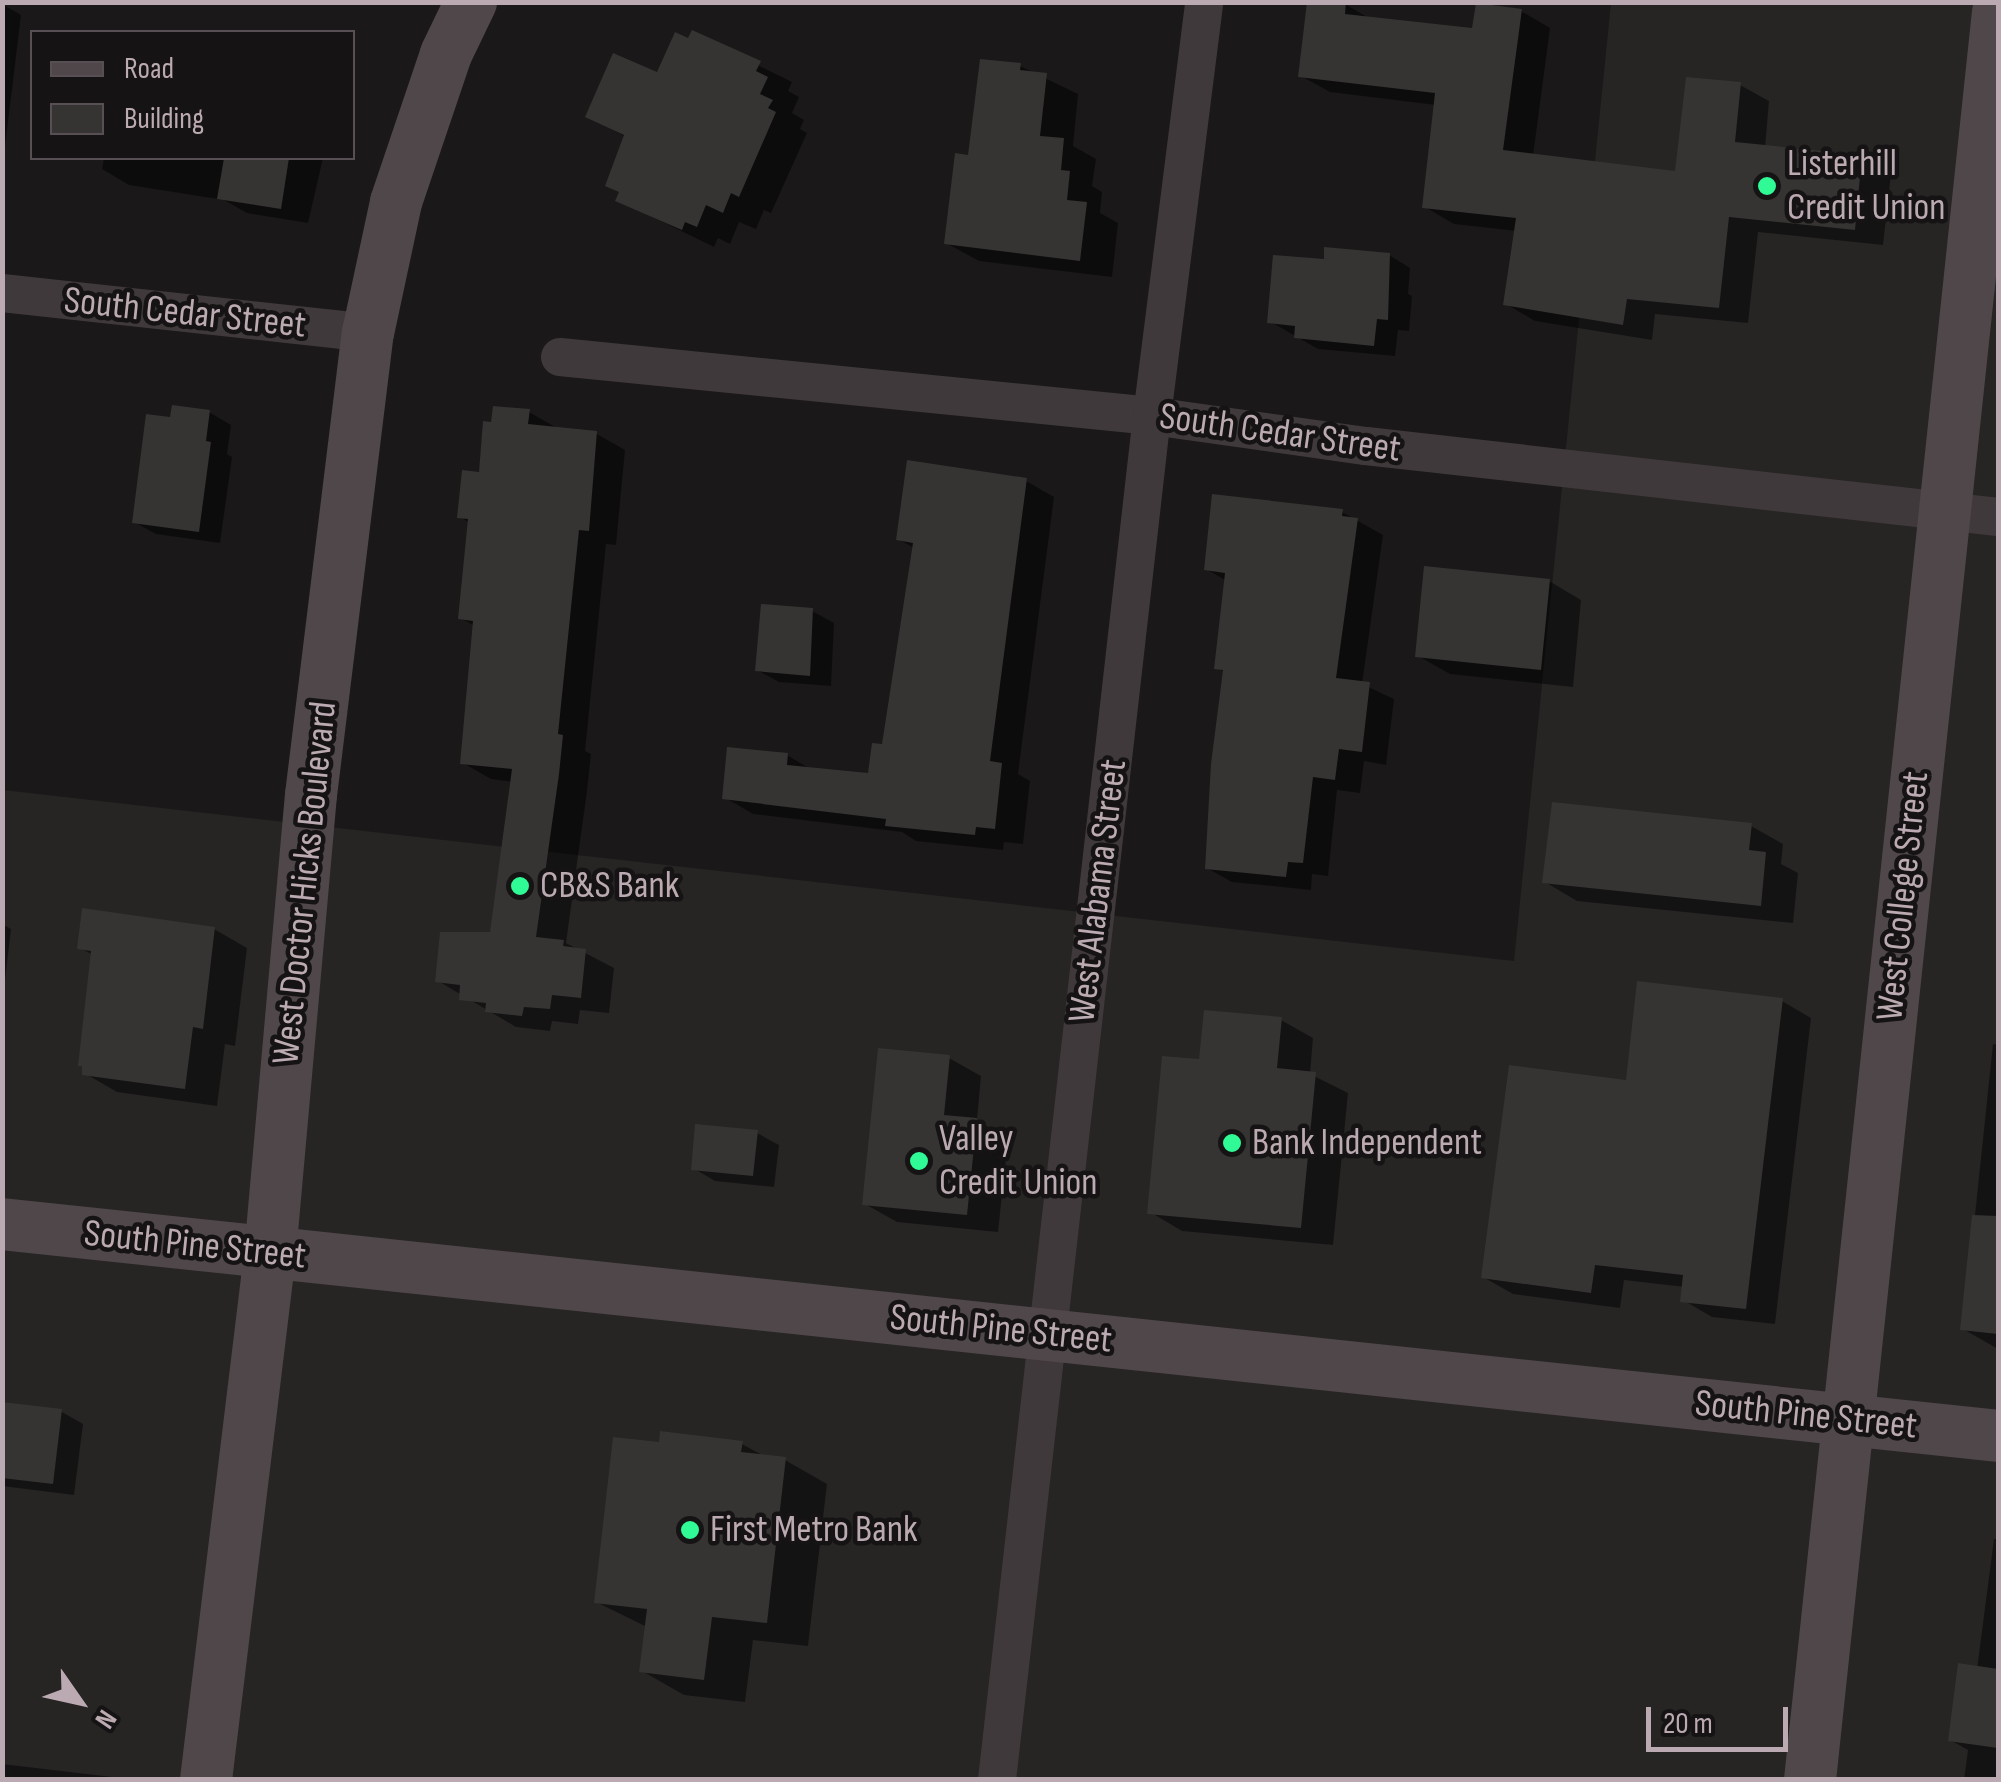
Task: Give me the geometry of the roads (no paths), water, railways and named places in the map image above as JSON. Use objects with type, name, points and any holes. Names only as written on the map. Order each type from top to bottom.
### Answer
[{"type":"street","name":"West Doctor Hicks Boulevard","points":[[206,1780],[270,1254],[312,794],[368,333],[396,202],[446,54],[472,2]]},
{"type":"street","name":"West Alabama Street","points":[[997,1780],[1152,416],[1204,2]]},
{"type":"street","name":"West College Street","points":[[1810,1780],[1998,12]]},
{"type":"street","name":"South Cedar Street","points":[[2,294],[368,333]]},
{"type":"street","name":"South Cedar Street","points":[[560,357],[1152,416],[1366,446],[1998,517]]},
{"type":"street","name":"South Pine Street","points":[[2,1224],[1998,1436]]},
{"type":"place","name":"Listerhill Credit Union","points":[[1767,186]]},
{"type":"place","name":"CB&S Bank","points":[[520,886]]},
{"type":"place","name":"Bank Independent","points":[[1232,1143]]},
{"type":"place","name":"Valley Credit Union","points":[[919,1161]]},
{"type":"place","name":"First Metro Bank","points":[[690,1530]]}]
